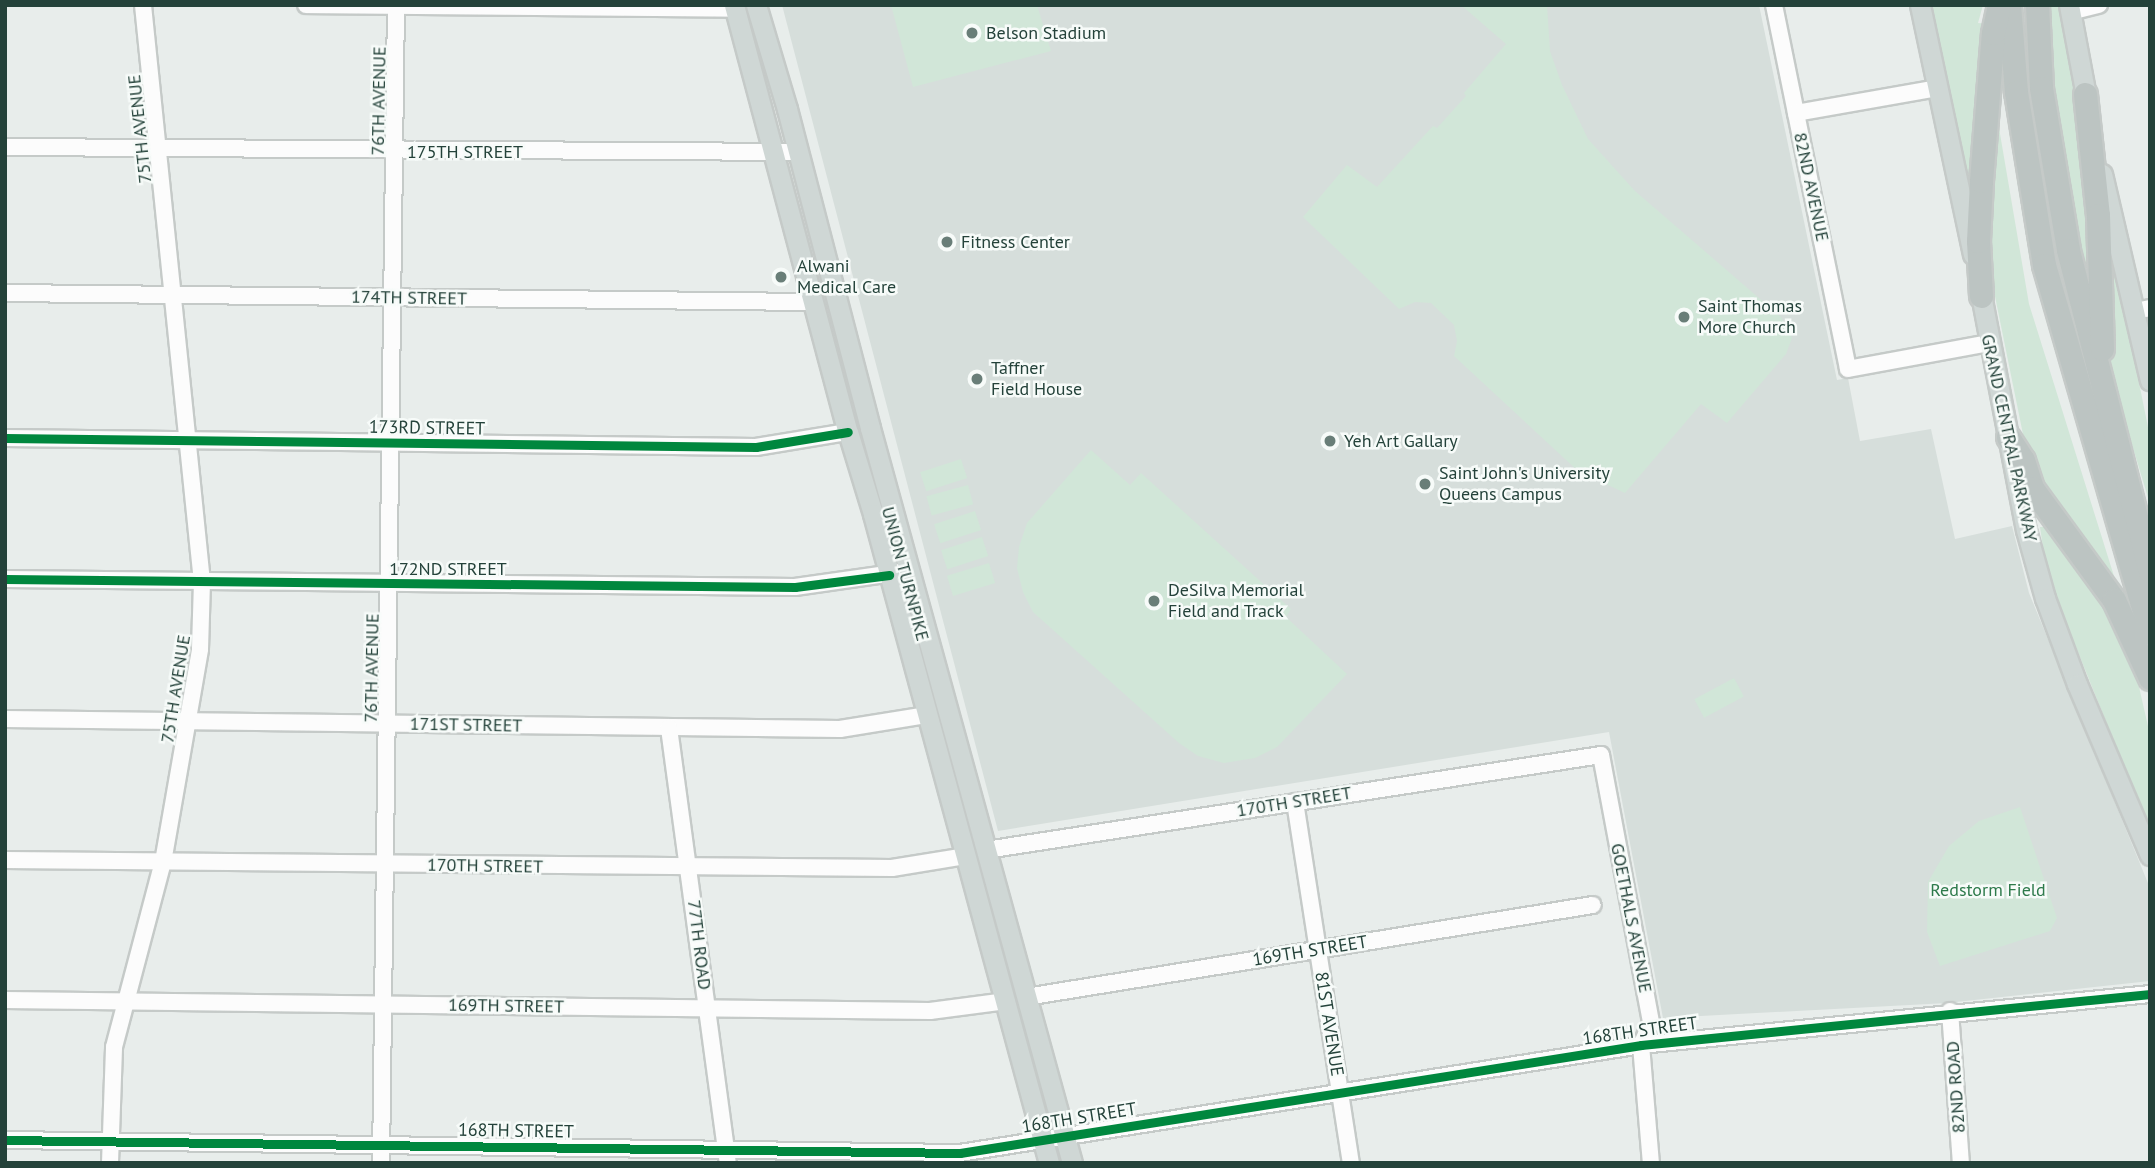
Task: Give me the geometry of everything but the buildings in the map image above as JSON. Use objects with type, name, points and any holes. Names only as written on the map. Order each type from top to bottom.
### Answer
[{"type":"highway","points":[[1981,296],[1978,241],[1981,181],[1993,33],[1999,5]]},
{"type":"highway","points":[[2009,5],[2016,92],[2044,265],[2150,633]]},
{"type":"highway","points":[[2036,5],[2041,88],[2068,250],[2128,496],[2150,571]]},
{"type":"highway","points":[[2085,94],[2098,215],[2106,397]]},
{"type":"highway","points":[[2008,437],[2023,460],[2032,488],[2115,600],[2150,678]]},
{"type":"main road","name":"UNION TURNPIKE","points":[[756,5],[799,152],[1072,1163]]},
{"type":"main road","name":"GRAND CENTRAL PARKWAY","points":[[1920,5],[1981,296],[2026,530],[2045,598],[2077,684],[2150,855]]},
{"type":"main road","name":"UNION TURNPIKE","points":[[735,7],[848,432],[1049,1163]]},
{"type":"main road","points":[[2069,9],[2085,94],[2143,310],[2150,381]]},
{"type":"street","name":"75TH AVENUE","points":[[110,1163],[114,1047],[124,1001],[163,862],[201,649],[202,582],[142,5]]},
{"type":"street","points":[[306,5],[735,7]]},
{"type":"street","name":"82ND AVENUE","points":[[1774,5],[1848,369],[1989,343]]},
{"type":"street","points":[[2069,9],[2099,5]]},
{"type":"street","name":"76TH AVENUE","points":[[381,1163],[396,6]]},
{"type":"street","points":[[1796,113],[1938,88]]},
{"type":"street","name":"175TH STREET","points":[[5,147],[394,152],[799,152]]},
{"type":"street","name":"174TH STREET","points":[[5,293],[814,302]]},
{"type":"street","name":"173RD STREET","points":[[5,438],[756,447],[848,432]]},
{"type":"street","name":"172ND STREET","points":[[5,579],[795,587],[889,575],[911,569]]},
{"type":"street","name":"171ST STREET","points":[[5,719],[841,729],[926,715]]},
{"type":"street","name":"77TH ROAD","points":[[669,728],[727,1156]]},
{"type":"street","name":"170TH STREET","points":[[986,850],[1601,755]]},
{"type":"street","name":"GOETHALS AVENUE","points":[[1601,755],[1651,1023],[1641,1045],[1651,1163]]},
{"type":"street","name":"81ST AVENUE","points":[[1294,802],[1351,1163]]},
{"type":"street","name":"170TH STREET","points":[[5,860],[892,868],[965,856]]},
{"type":"street","name":"169TH STREET","points":[[1026,997],[1594,905]]},
{"type":"street","name":"168TH STREET","points":[[5,1140],[381,1145],[727,1156],[960,1153],[1641,1045],[2150,993]]},
{"type":"street","name":"169TH STREET","points":[[5,1000],[930,1011],[1006,1001]]},
{"type":"street","name":"82ND ROAD","points":[[1950,1012],[1961,1163]]},
{"type":"shaded area","name":"Saint John's University Queens Campus","points":[[782,5],[1759,5],[1837,380],[1848,378],[1860,441],[1931,429],[1955,539],[2012,526],[2029,593],[2150,888],[2150,981],[1947,1003],[1663,1018],[1609,732],[998,831]]},
{"type":"green space","name":"Belson Stadium","points":[[891,5],[1037,5],[1051,51],[913,87]]},
{"type":"green space","points":[[1461,5],[1547,5],[1550,51],[1562,85],[1588,139],[1635,191],[1781,317],[1792,338],[1786,354],[1727,423],[1701,404],[1625,493],[1578,471],[1454,356],[1457,341],[1454,325],[1431,303],[1415,302],[1399,309],[1303,217],[1347,165],[1377,187],[1433,126],[1437,128],[1466,96],[1464,93],[1506,44]]},
{"type":"green space","points":[[1931,5],[1983,5],[1978,23],[1989,24],[1973,211]]},
{"type":"green space","points":[[2043,5],[2058,5],[2083,130],[2092,288],[2087,289],[2058,162]]},
{"type":"green space","points":[[1997,116],[2029,304],[2123,605],[2055,514],[2027,454],[1985,247]]},
{"type":"green space","points":[[2101,195],[2150,437],[2150,504],[2112,379],[2107,336]]},
{"type":"green space","name":"DeSilva Memorial Field and Track","points":[[1091,450],[1130,485],[1141,473],[1291,609],[1286,617],[1347,674],[1277,747],[1255,758],[1224,763],[1198,756],[1179,743],[1033,612],[1023,592],[1017,568],[1019,547],[1027,523]]},
{"type":"green space","points":[[961,459],[967,478],[926,491],[920,472]]},
{"type":"green space","points":[[968,485],[973,504],[932,515],[926,496]]},
{"type":"green space","points":[[975,511],[981,530],[940,543],[934,524]]},
{"type":"green space","points":[[2040,527],[2051,527],[2102,590],[2129,643],[2150,735],[2150,831],[2047,575]]},
{"type":"green space","points":[[982,537],[988,556],[947,569],[941,550]]},
{"type":"green space","points":[[989,563],[995,583],[953,596],[947,576]]},
{"type":"green space","points":[[1734,678],[1744,697],[1704,718],[1694,699]]},
{"type":"green space","name":"Redstorm Field","points":[[2020,807],[2057,918],[2050,931],[1940,966],[1927,932],[1928,882],[1949,846],[1979,821]]},
{"type":"cycle path","points":[[5,438],[756,447],[848,432]]},
{"type":"cycle path","points":[[5,579],[795,587],[889,575]]},
{"type":"cycle path","points":[[5,1140],[960,1153],[1641,1045],[2150,994]]},
{"type":"place","name":"Belson Stadium","points":[[972,33]]},
{"type":"place","name":"Fitness Center","points":[[947,242]]},
{"type":"place","name":"Alwani Medical Care","points":[[781,277]]},
{"type":"place","name":"Saint Thomas More Church","points":[[1684,317]]},
{"type":"place","name":"Taffner Field House","points":[[977,379]]},
{"type":"place","name":"Yeh Art Gallary","points":[[1330,441]]},
{"type":"place","name":"Saint John's University Queens Campus","points":[[1425,484]]},
{"type":"place","name":"DeSilva Memorial Field and Track","points":[[1154,601]]}]
